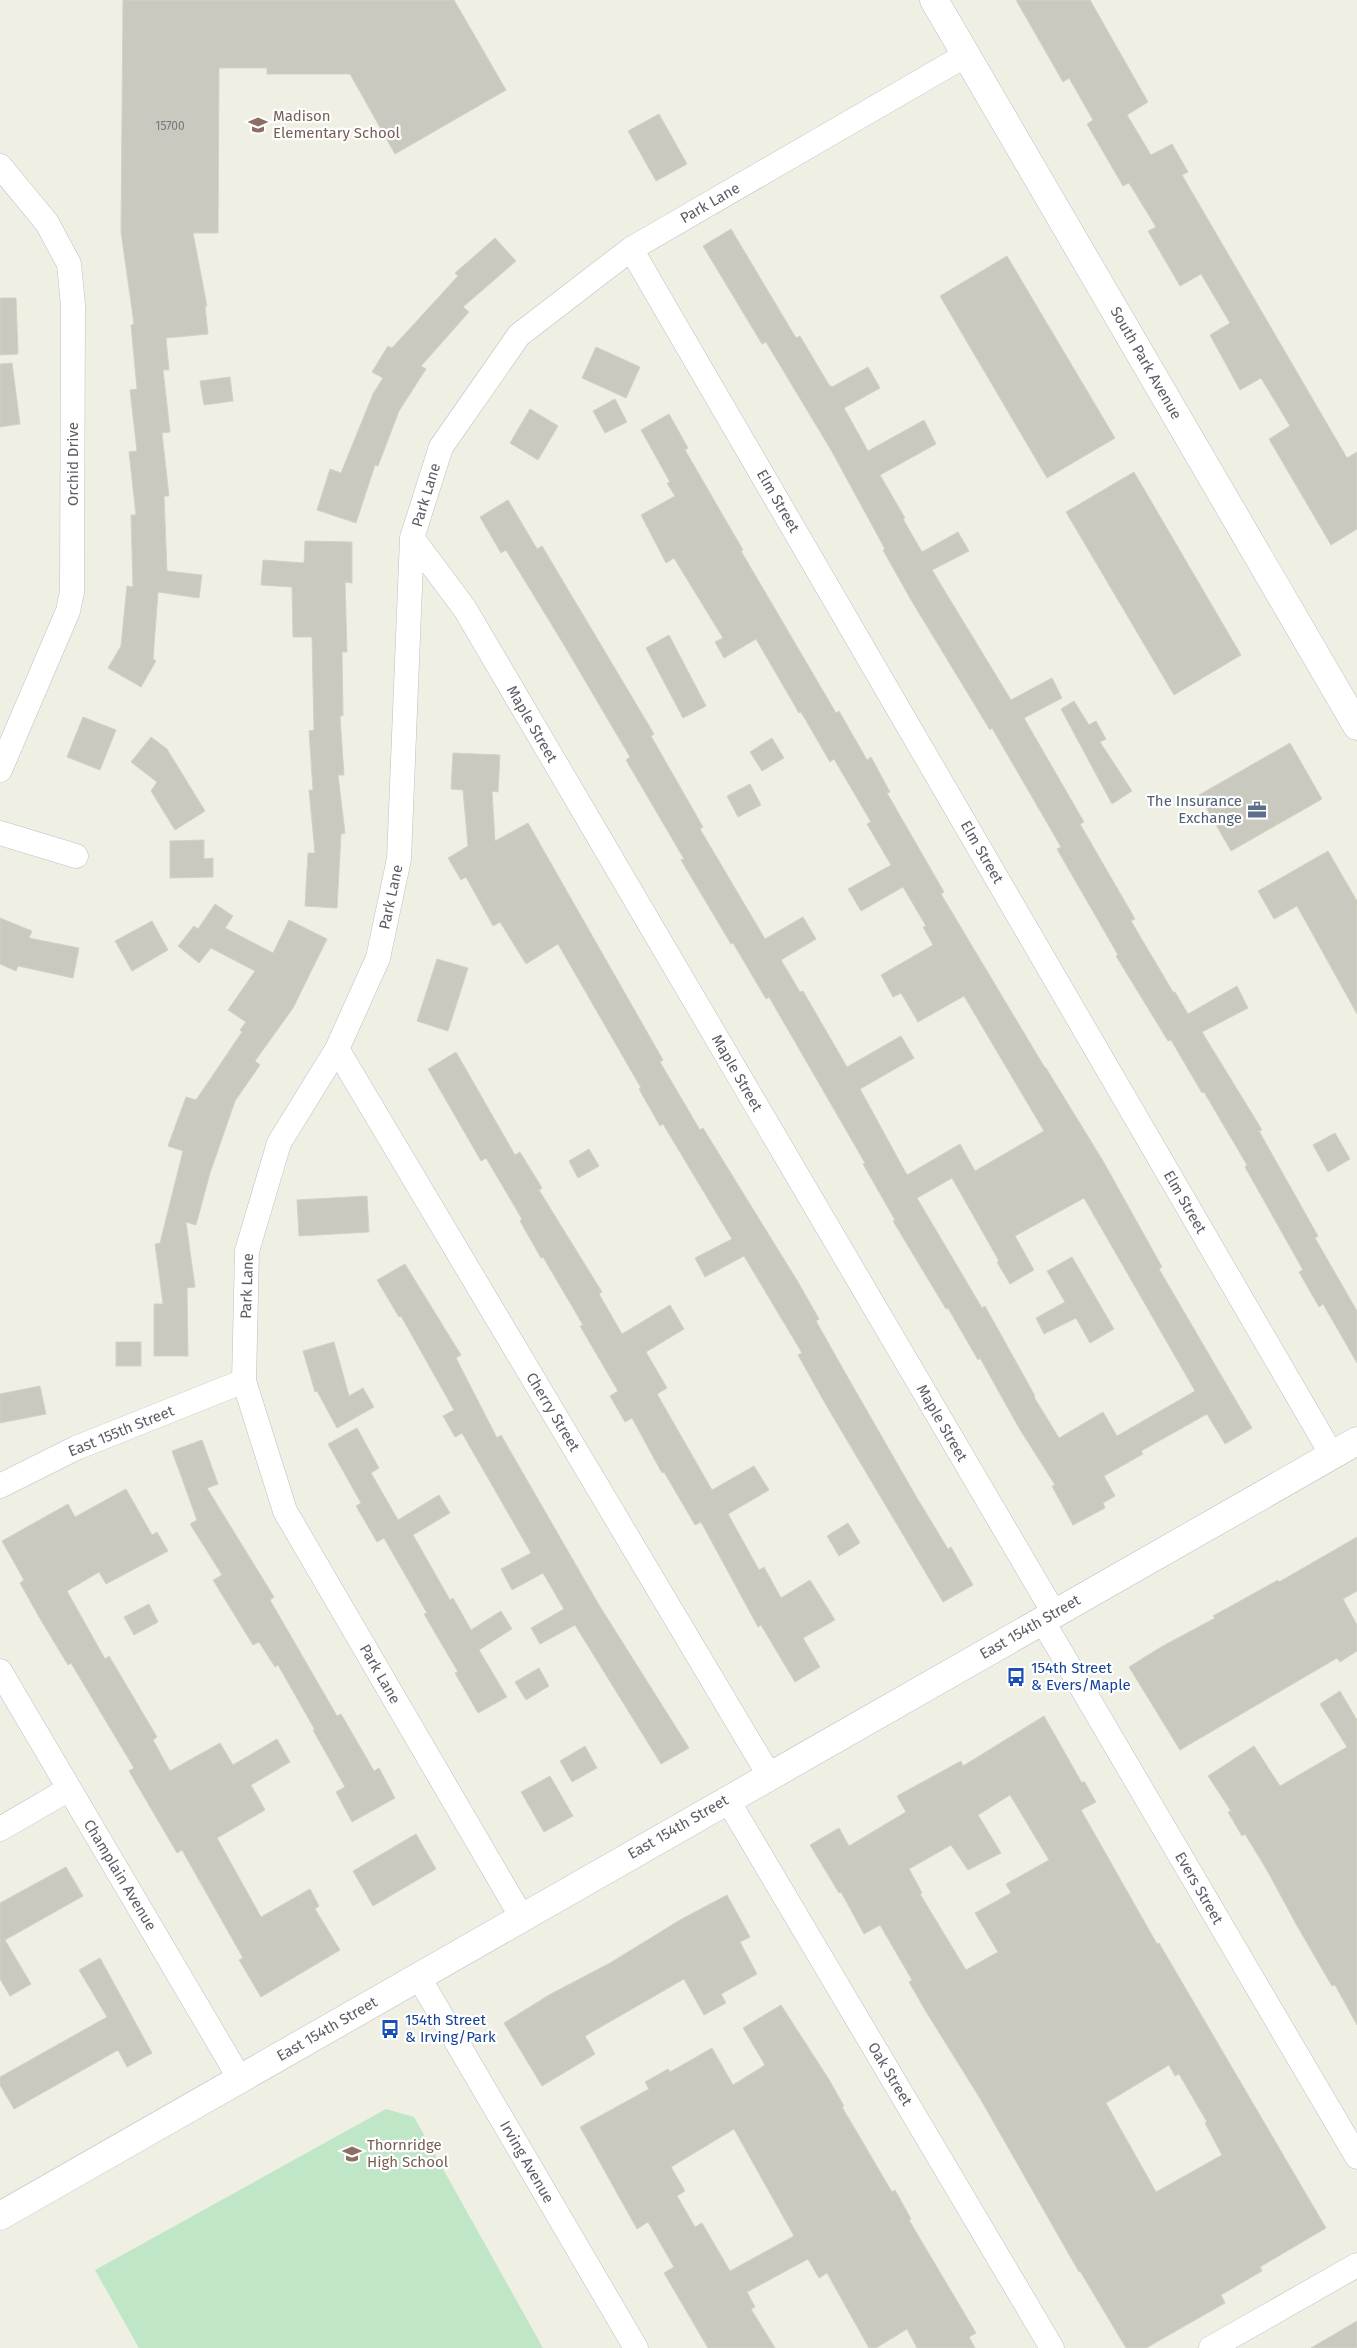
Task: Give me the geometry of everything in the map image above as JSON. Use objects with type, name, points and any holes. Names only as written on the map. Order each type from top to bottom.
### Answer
[{"type":"street","name":"South Park Avenue","points":[[934,0],[1357,726]]},
{"type":"street","name":"Park Lane","points":[[521,1916],[285,1511],[244,1381],[246,1251],[279,1143],[337,1049],[378,958],[399,859],[412,538],[441,447],[519,335],[631,248],[966,55]]},
{"type":"street","name":"Orchid Drive","points":[[0,166],[47,223],[69,264],[73,315],[72,592],[68,611],[0,770]]},
{"type":"street","name":"Elm Street","points":[[631,248],[1350,1446]]},
{"type":"street","name":"Maple Street","points":[[412,538],[465,609],[1048,1617]]},
{"type":"street","points":[[0,833],[76,856]]},
{"type":"street","name":"Cherry Street","points":[[337,1049],[769,1775]]},
{"type":"street","name":"East 155th Street","points":[[0,1486],[76,1448],[244,1381]]},
{"type":"street","name":"East 154th Street","points":[[0,2216],[521,1916],[1350,1446]]},
{"type":"street","name":"Evers Street","points":[[1048,1617],[1357,2157]]},
{"type":"street","name":"Champlain Avenue","points":[[0,1671],[240,2079]]},
{"type":"street","points":[[0,1829],[69,1789]]},
{"type":"street","name":"Oak Street","points":[[727,1800],[1052,2348]]},
{"type":"street","name":"Irving Avenue","points":[[418,1976],[636,2348]]},
{"type":"street","points":[[1211,2348],[1357,2265]]},
{"type":"green space","points":[[386,2109],[414,2117],[543,2348],[139,2348],[95,2270]]},
{"type":"building","points":[[123,0],[454,0],[506,90],[395,154],[350,74],[267,74],[267,68],[219,68],[218,233],[193,233],[207,306],[205,306],[208,334],[166,338],[169,370],[163,370],[170,432],[162,433],[169,496],[164,496],[167,571],[202,575],[199,598],[158,592],[153,659],[156,661],[141,687],[108,668],[121,646],[127,586],[133,587],[131,515],[136,515],[129,452],[137,451],[130,390],[137,389],[131,325],[134,324],[121,232]]},
{"type":"building","points":[[1016,0],[1090,0],[1148,102],[1127,115],[1151,155],[1172,144],[1188,172],[1182,175],[1347,458],[1357,452],[1357,529],[1331,545],[1269,439],[1290,426],[1261,378],[1240,390],[1210,335],[1230,323],[1201,274],[1180,286],[1148,231],[1156,227],[1129,183],[1123,186],[1087,124],[1093,120],[1069,78],[1063,82]]},
{"type":"building","points":[[659,114],[687,164],[656,181],[628,131]]},
{"type":"building","points":[[731,229],[796,338],[800,336],[829,385],[832,387],[868,367],[880,388],[844,408],[868,451],[924,420],[936,444],[880,475],[922,552],[958,532],[969,551],[932,570],[1011,700],[1052,678],[1062,698],[1024,718],[1084,822],[1080,824],[1135,919],[1131,921],[1173,992],[1175,992],[1188,1014],[1237,986],[1248,1008],[1202,1032],[1262,1130],[1259,1131],[1318,1236],[1315,1238],[1357,1311],[1357,1363],[1323,1304],[1319,1307],[1299,1272],[1303,1270],[1245,1167],[1247,1165],[1204,1092],[1202,1093],[1171,1040],[1168,1041],[1116,956],[1118,955],[1057,849],[1061,847],[992,728],[990,730],[911,600],[831,450],[766,342],[762,344],[703,246]]},
{"type":"building","points":[[495,238],[516,261],[463,307],[469,312],[421,366],[426,369],[399,411],[378,466],[375,465],[356,523],[317,510],[330,469],[341,473],[373,394],[383,378],[372,372],[388,346],[392,348],[458,276],[455,273]]},
{"type":"building","points":[[1007,256],[1115,438],[1047,478],[940,296]]},
{"type":"building","points":[[0,298],[16,298],[18,354],[0,355]]},
{"type":"building","points":[[596,347],[640,367],[626,398],[582,378]]},
{"type":"building","points":[[12,363],[20,424],[0,427],[0,364]]},
{"type":"building","points":[[230,377],[233,401],[204,405],[200,381]]},
{"type":"building","points":[[615,399],[627,422],[605,433],[593,411]]},
{"type":"building","points":[[530,409],[558,426],[538,460],[510,443]]},
{"type":"building","points":[[669,414],[688,448],[685,450],[743,550],[741,551],[836,713],[839,711],[867,760],[871,757],[890,792],[887,793],[944,892],[941,894],[1103,1161],[1162,1267],[1159,1269],[1252,1428],[1225,1444],[1207,1414],[1141,1451],[1143,1454],[1104,1476],[1115,1496],[1103,1503],[1105,1508],[1073,1525],[1052,1486],[1055,1485],[1019,1428],[980,1358],[978,1360],[948,1308],[946,1309],[893,1221],[895,1220],[863,1164],[865,1163],[769,997],[766,999],[681,860],[684,859],[626,760],[630,757],[506,550],[501,553],[480,517],[508,500],[537,549],[542,546],[654,734],[651,736],[703,827],[700,829],[765,939],[803,917],[816,939],[781,960],[800,992],[803,991],[847,1067],[901,1036],[914,1058],[860,1089],[907,1175],[960,1144],[975,1171],[1044,1131],[964,996],[918,1022],[901,993],[893,997],[881,975],[933,945],[923,927],[926,926],[903,887],[861,911],[848,889],[891,865],[867,824],[871,822],[834,759],[830,762],[756,639],[724,658],[715,642],[723,638],[674,558],[666,563],[641,515],[675,496],[667,483],[670,482],[641,430]],"holes":[[[952,1178],[999,1261],[997,1262],[1010,1284],[1034,1270],[1015,1236],[1084,1198],[1195,1391],[1117,1436],[1103,1412],[1059,1438],[1034,1397],[985,1306],[982,1308],[917,1198]]]},
{"type":"building","points":[[1134,472],[1241,655],[1174,695],[1066,512]]},
{"type":"building","points":[[305,541],[352,542],[352,583],[345,582],[347,652],[342,652],[343,716],[340,716],[344,775],[338,775],[345,833],[341,834],[337,908],[305,906],[308,853],[315,853],[309,790],[313,790],[309,731],[314,730],[312,637],[293,637],[292,587],[261,585],[263,560],[304,563]]},
{"type":"building","points":[[669,635],[706,706],[683,718],[646,648]]},
{"type":"building","points":[[1074,701],[1089,725],[1096,721],[1106,739],[1100,742],[1132,791],[1112,804],[1061,709]]},
{"type":"building","points":[[83,717],[116,730],[100,770],[67,757]]},
{"type":"building","points":[[151,737],[167,749],[205,811],[175,830],[151,791],[157,782],[131,762]]},
{"type":"building","points":[[772,738],[784,758],[762,771],[750,752]]},
{"type":"building","points":[[1290,743],[1322,799],[1231,851],[1199,795]]},
{"type":"building","points":[[453,753],[500,755],[498,792],[492,791],[495,841],[528,823],[663,1060],[660,1062],[700,1130],[703,1128],[798,1282],[819,1319],[816,1321],[917,1498],[948,1549],[951,1547],[973,1585],[943,1602],[826,1405],[798,1355],[802,1353],[744,1256],[705,1277],[695,1258],[732,1239],[663,1124],[660,1126],[639,1089],[641,1088],[558,944],[526,964],[500,922],[493,926],[466,877],[461,880],[448,858],[468,846],[463,790],[451,789]]},
{"type":"building","points":[[750,784],[761,805],[738,817],[727,796]]},
{"type":"building","points":[[204,840],[204,859],[213,858],[213,877],[170,878],[170,841]]},
{"type":"building","points":[[1328,851],[1357,901],[1357,1014],[1297,906],[1274,919],[1258,891]]},
{"type":"building","points":[[215,904],[233,916],[225,928],[273,953],[289,920],[327,939],[293,1008],[255,1061],[260,1065],[235,1101],[210,1173],[196,1225],[186,1222],[195,1287],[187,1288],[188,1356],[154,1356],[154,1304],[163,1304],[155,1244],[160,1243],[183,1151],[168,1146],[186,1097],[196,1100],[242,1032],[240,1030],[246,1022],[228,1010],[255,971],[211,948],[199,963],[178,946],[194,926],[198,929]]},
{"type":"building","points":[[0,918],[32,931],[29,938],[79,948],[73,978],[18,966],[16,971],[0,964]]},
{"type":"building","points":[[152,921],[168,950],[132,971],[115,941]]},
{"type":"building","points":[[437,959],[468,968],[448,1031],[417,1021]]},
{"type":"building","points":[[456,1052],[515,1155],[520,1152],[542,1188],[539,1190],[602,1292],[599,1294],[622,1334],[670,1305],[684,1329],[646,1352],[667,1388],[657,1394],[712,1490],[754,1466],[769,1490],[728,1514],[759,1570],[764,1567],[781,1598],[810,1580],[835,1620],[803,1638],[820,1667],[795,1682],[761,1625],[758,1627],[701,1522],[695,1525],[664,1472],[662,1473],[632,1418],[625,1422],[610,1396],[618,1391],[580,1326],[583,1325],[543,1257],[541,1258],[520,1221],[522,1219],[486,1158],[481,1161],[428,1069]]},
{"type":"building","points":[[1335,1133],[1350,1159],[1328,1172],[1313,1145]]},
{"type":"building","points":[[589,1149],[599,1166],[578,1178],[569,1161]]},
{"type":"building","points":[[367,1196],[369,1232],[299,1236],[297,1200]]},
{"type":"building","points":[[1072,1257],[1114,1329],[1090,1343],[1076,1318],[1044,1334],[1036,1318],[1065,1302],[1047,1271]]},
{"type":"building","points":[[405,1264],[461,1355],[456,1358],[497,1438],[501,1435],[599,1605],[689,1748],[661,1764],[575,1625],[540,1644],[531,1628],[564,1609],[543,1573],[512,1590],[501,1569],[531,1553],[462,1433],[455,1437],[443,1416],[454,1410],[401,1316],[399,1317],[377,1280]]},
{"type":"building","points":[[116,1342],[141,1342],[141,1366],[116,1366]]},
{"type":"building","points":[[334,1342],[349,1396],[363,1388],[374,1407],[337,1428],[317,1391],[315,1392],[303,1351]]},
{"type":"building","points":[[40,1386],[46,1414],[0,1423],[0,1394]]},
{"type":"building","points":[[357,1428],[379,1468],[371,1473],[398,1520],[439,1495],[450,1513],[413,1535],[450,1600],[453,1598],[471,1630],[501,1611],[512,1629],[479,1650],[507,1697],[478,1713],[455,1673],[458,1672],[424,1614],[427,1613],[384,1538],[377,1542],[356,1506],[361,1503],[328,1444]]},
{"type":"building","points":[[202,1440],[218,1484],[207,1488],[274,1597],[270,1600],[337,1716],[341,1714],[374,1771],[379,1768],[395,1798],[352,1822],[336,1792],[345,1787],[313,1730],[315,1730],[278,1665],[275,1667],[259,1642],[253,1645],[213,1580],[222,1575],[190,1524],[197,1520],[172,1451]]},
{"type":"building","points":[[126,1489],[152,1535],[157,1532],[168,1551],[106,1584],[99,1572],[67,1591],[105,1659],[109,1656],[157,1737],[153,1740],[170,1771],[220,1743],[233,1765],[277,1739],[290,1762],[251,1785],[265,1810],[217,1838],[261,1917],[310,1889],[319,1906],[315,1909],[340,1950],[261,1997],[239,1960],[243,1958],[182,1850],[177,1853],[129,1771],[134,1768],[71,1663],[68,1665],[39,1617],[20,1583],[24,1580],[2,1541],[68,1504],[75,1517]]},
{"type":"building","points":[[848,1523],[860,1543],[839,1556],[827,1536]]},
{"type":"building","points":[[1357,1537],[1357,1591],[1343,1599],[1357,1625],[1357,1651],[1340,1662],[1337,1658],[1180,1750],[1129,1667],[1161,1647],[1215,1618],[1213,1616],[1278,1580],[1279,1582]]},
{"type":"building","points":[[149,1604],[158,1622],[134,1635],[124,1617]]},
{"type":"building","points":[[539,1668],[549,1686],[526,1700],[515,1682]]},
{"type":"building","points":[[1340,1691],[1357,1720],[1357,2025],[1335,1985],[1332,1986],[1268,1872],[1245,1834],[1242,1836],[1228,1812],[1231,1811],[1208,1776],[1254,1746],[1280,1786],[1347,1747],[1320,1704]]},
{"type":"building","points":[[1044,1716],[1082,1783],[1084,1781],[1096,1802],[1081,1810],[1157,1944],[1159,1943],[1326,2228],[1260,2267],[1262,2271],[1221,2295],[1225,2303],[1146,2348],[1126,2348],[1079,2272],[981,2100],[925,2010],[909,1982],[912,1980],[880,1925],[864,1934],[841,1892],[839,1893],[810,1845],[839,1828],[849,1846],[906,1812],[897,1796],[961,1761],[963,1766]],"holes":[[[1010,1795],[1049,1860],[1006,1884],[1011,1893],[975,1913],[998,1952],[966,1970],[920,1894],[922,1893],[909,1869],[951,1845],[968,1870],[1001,1853],[978,1815]],[[1169,2065],[1175,2076],[1179,2074],[1207,2122],[1205,2123],[1222,2155],[1156,2192],[1106,2103]]]},
{"type":"building","points":[[585,1746],[597,1768],[572,1782],[560,1761]]},
{"type":"building","points":[[550,1776],[573,1816],[544,1832],[521,1792]]},
{"type":"building","points":[[416,1834],[436,1869],[373,1906],[353,1871]]},
{"type":"building","points":[[66,1867],[83,1896],[5,1940],[31,1984],[10,1996],[0,1979],[0,1903]]},
{"type":"building","points":[[727,1895],[750,1937],[740,1942],[757,1974],[721,1994],[726,2003],[704,2015],[684,1979],[585,2036],[595,2054],[542,2086],[504,2023],[549,1995],[610,1963],[680,1920]]},
{"type":"building","points":[[100,1958],[152,2053],[127,2067],[118,2050],[14,2109],[0,2085],[0,2077],[107,2017],[79,1970]]},
{"type":"building","points":[[781,2005],[828,2078],[844,2106],[842,2107],[892,2192],[895,2190],[911,2219],[909,2220],[976,2333],[969,2337],[975,2348],[917,2348],[907,2329],[876,2348],[869,2348],[827,2273],[819,2278],[808,2259],[747,2292],[755,2307],[751,2309],[775,2348],[708,2348],[664,2273],[674,2267],[648,2222],[637,2229],[580,2127],[649,2089],[645,2082],[668,2069],[670,2072],[712,2048],[733,2085],[765,2065],[743,2028]],"holes":[[[734,2129],[794,2236],[730,2271],[702,2223],[695,2227],[677,2196],[685,2191],[671,2167]]]},
{"type":"building","points":[[1357,2321],[1357,2348],[1311,2348]]},
{"type":"place","name":"Madison Elementary School","points":[[258,125]]},
{"type":"place","name":"The Insurance Exchange","points":[[1257,810]]},
{"type":"place","name":"154th Street & Evers/Maple","points":[[1016,1677]]},
{"type":"place","name":"154th Street & Irving/Park","points":[[390,2029]]},
{"type":"place","name":"Thornridge High School","points":[[352,2154]]}]
